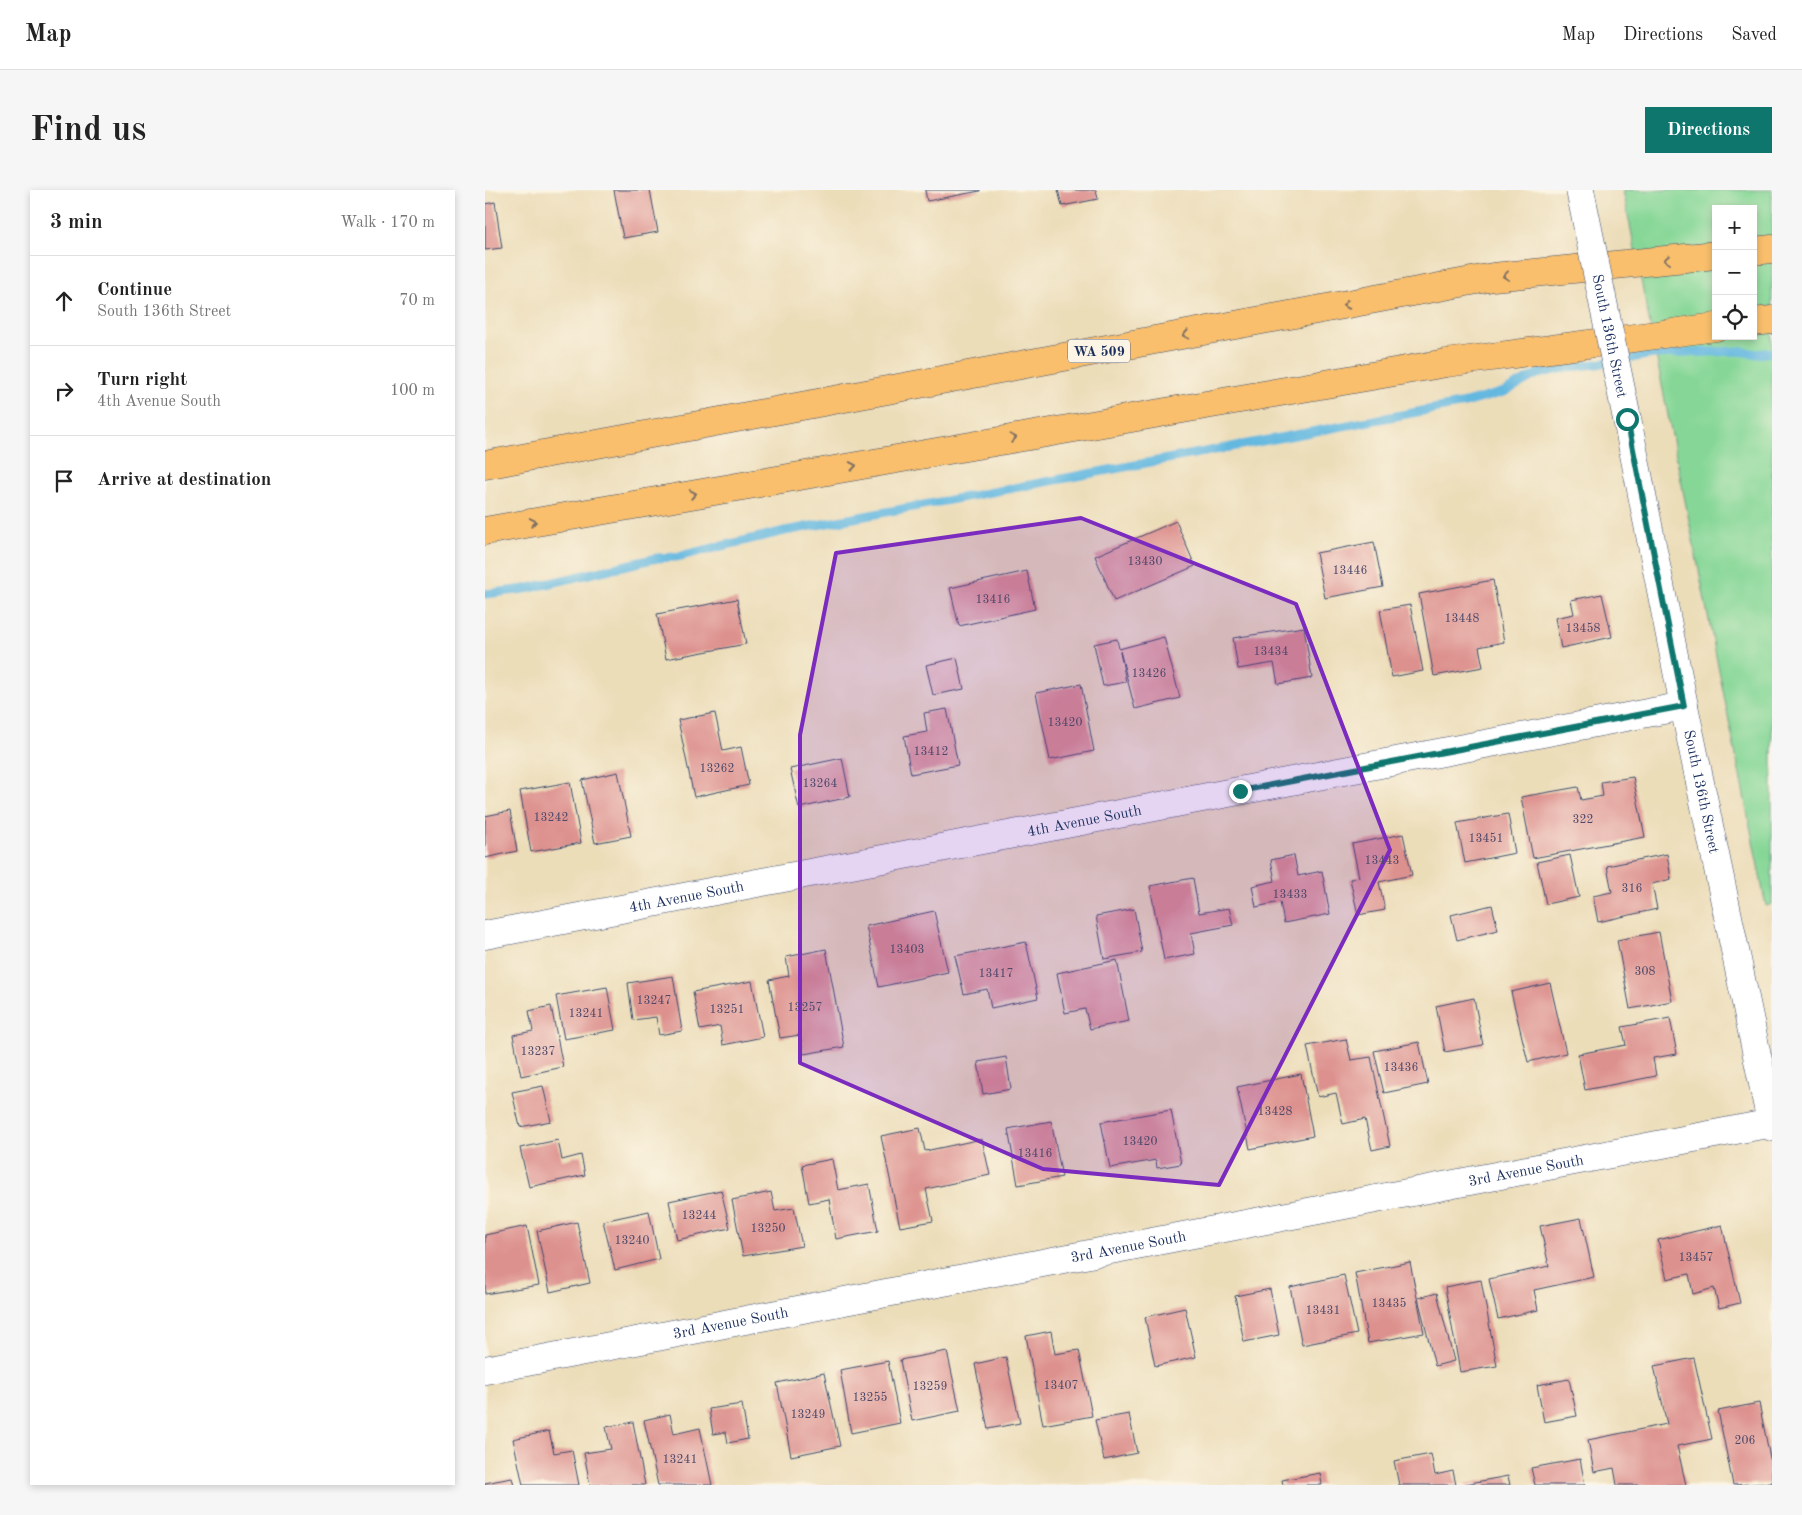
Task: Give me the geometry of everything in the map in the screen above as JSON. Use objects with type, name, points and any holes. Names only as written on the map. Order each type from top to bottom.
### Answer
[{"type":"highway","points":[[1757,251],[1772,249]]},
{"type":"highway","name":"WA 509","points":[[485,465],[1493,277],[1712,255]]},
{"type":"highway","points":[[1757,322],[1772,320]]},
{"type":"highway","points":[[485,531],[1446,362],[1712,328]]},
{"type":"street","name":"South 136th Street","points":[[1580,190],[1684,706],[1772,1124]]},
{"type":"street","name":"4th Avenue South","points":[[485,935],[1684,706]]},
{"type":"street","name":"3rd Avenue South","points":[[485,1370],[1772,1124]]},
{"type":"highlighted area","points":[[1081,518],[1296,604],[1390,850],[1219,1185],[1043,1169],[800,1063],[800,735],[836,553]]},
{"type":"green space","points":[[1623,190],[1772,190],[1772,904],[1766,906]]},
{"type":"building","points":[[614,190],[650,190],[658,232],[623,238]]},
{"type":"building","points":[[925,190],[980,190],[980,191],[927,201]]},
{"type":"building","points":[[1058,190],[1096,190],[1098,199],[1062,206]]},
{"type":"building","points":[[495,202],[502,248],[485,250],[485,204]]},
{"type":"building","points":[[1176,521],[1195,566],[1114,601],[1095,556]]},
{"type":"building","points":[[1374,542],[1383,587],[1325,598],[1316,553]]},
{"type":"building","points":[[1027,571],[1035,609],[959,626],[950,588]]},
{"type":"building","points":[[1493,580],[1504,642],[1479,647],[1483,667],[1434,676],[1419,594]]},
{"type":"building","points":[[1602,594],[1612,637],[1561,648],[1555,618],[1574,614],[1571,600]]},
{"type":"building","points":[[737,599],[746,644],[666,659],[657,614]]},
{"type":"building","points":[[1410,605],[1423,671],[1392,677],[1380,610]]},
{"type":"building","points":[[1304,627],[1312,678],[1278,684],[1274,663],[1238,669],[1233,638]]},
{"type":"building","points":[[1164,637],[1180,698],[1135,709],[1120,651],[1126,682],[1103,686],[1094,644],[1117,639],[1119,649]]},
{"type":"building","points":[[957,658],[964,689],[933,695],[926,665]]},
{"type":"building","points":[[1081,684],[1094,751],[1050,760],[1036,693]]},
{"type":"building","points":[[947,709],[958,765],[911,774],[904,736],[927,732],[924,713]]},
{"type":"building","points":[[715,713],[723,751],[741,747],[749,785],[694,797],[678,720]]},
{"type":"building","points":[[842,758],[850,797],[799,808],[790,769]]},
{"type":"building","points":[[618,772],[631,836],[595,843],[582,780]]},
{"type":"building","points":[[1633,777],[1645,837],[1533,858],[1521,797],[1578,787],[1581,800],[1603,796],[1601,782]]},
{"type":"building","points":[[570,782],[581,843],[531,852],[520,791]]},
{"type":"building","points":[[510,811],[517,851],[485,858],[485,816]]},
{"type":"building","points":[[1508,814],[1515,853],[1465,863],[1457,823]]},
{"type":"building","points":[[1403,834],[1412,875],[1379,882],[1385,910],[1358,915],[1350,879],[1359,877],[1352,844]]},
{"type":"building","points":[[1667,854],[1671,879],[1652,884],[1657,909],[1598,922],[1593,896],[1612,892],[1607,866]]},
{"type":"building","points":[[1294,855],[1298,876],[1322,871],[1330,914],[1284,923],[1280,902],[1256,907],[1252,886],[1275,881],[1271,860]]},
{"type":"building","points":[[1570,855],[1579,897],[1546,904],[1537,862]]},
{"type":"building","points":[[1193,878],[1199,913],[1229,908],[1233,925],[1191,933],[1195,954],[1164,960],[1150,886]]},
{"type":"building","points":[[1492,905],[1498,930],[1457,940],[1451,915]]},
{"type":"building","points":[[1134,909],[1142,952],[1104,959],[1096,916]]},
{"type":"building","points":[[934,911],[948,972],[879,987],[866,926]]},
{"type":"building","points":[[1659,932],[1672,1001],[1630,1009],[1617,940]]},
{"type":"building","points":[[1026,942],[1038,998],[991,1008],[987,989],[964,994],[955,956]]},
{"type":"building","points":[[826,949],[844,1047],[804,1054],[800,1035],[780,1038],[769,980],[789,976],[786,957]]},
{"type":"building","points":[[1117,960],[1129,1021],[1090,1029],[1085,1009],[1065,1013],[1057,973]]},
{"type":"building","points":[[673,976],[682,1031],[659,1035],[656,1017],[633,1020],[628,983]]},
{"type":"building","points":[[752,981],[763,1037],[723,1045],[720,1026],[700,1030],[693,992]]},
{"type":"building","points":[[1550,983],[1566,1053],[1528,1062],[1511,992]]},
{"type":"building","points":[[607,987],[615,1030],[564,1039],[556,996]]},
{"type":"building","points":[[1474,998],[1483,1045],[1445,1052],[1436,1006]]},
{"type":"building","points":[[551,1006],[563,1067],[521,1076],[513,1035],[533,1031],[529,1011]]},
{"type":"building","points":[[1670,1018],[1677,1054],[1653,1058],[1656,1076],[1585,1090],[1578,1054],[1626,1045],[1622,1027]]},
{"type":"building","points":[[1346,1039],[1351,1060],[1371,1057],[1390,1146],[1372,1150],[1365,1119],[1343,1124],[1336,1093],[1318,1097],[1307,1046]]},
{"type":"building","points":[[1419,1042],[1428,1084],[1384,1093],[1374,1051]]},
{"type":"building","points":[[1006,1057],[1011,1089],[983,1094],[978,1062]]},
{"type":"building","points":[[1301,1074],[1313,1136],[1250,1149],[1237,1087]]},
{"type":"building","points":[[543,1086],[551,1121],[520,1127],[512,1092]]},
{"type":"building","points":[[1171,1110],[1181,1164],[1157,1168],[1156,1160],[1110,1168],[1101,1122]]},
{"type":"building","points":[[1051,1121],[1062,1177],[1018,1185],[1008,1129]]},
{"type":"building","points":[[920,1128],[925,1151],[982,1139],[990,1175],[926,1189],[933,1221],[900,1227],[881,1136]]},
{"type":"building","points":[[558,1140],[562,1160],[581,1155],[585,1175],[529,1187],[520,1148]]},
{"type":"building","points":[[832,1159],[838,1190],[869,1184],[878,1231],[836,1239],[829,1199],[809,1203],[802,1165]]},
{"type":"building","points":[[721,1190],[730,1228],[677,1240],[669,1201]]},
{"type":"building","points":[[771,1192],[775,1211],[794,1208],[802,1246],[743,1256],[732,1200]]},
{"type":"building","points":[[649,1211],[659,1259],[615,1270],[603,1221]]},
{"type":"building","points":[[1581,1218],[1594,1277],[1534,1290],[1538,1310],[1498,1319],[1489,1279],[1549,1266],[1540,1226]]},
{"type":"building","points":[[577,1222],[590,1283],[550,1292],[537,1231]]},
{"type":"building","points":[[1722,1225],[1740,1303],[1719,1308],[1714,1288],[1693,1294],[1689,1274],[1667,1279],[1658,1240]]},
{"type":"building","points":[[527,1226],[539,1285],[485,1294],[485,1235]]},
{"type":"building","points":[[1410,1262],[1424,1333],[1368,1343],[1355,1273]]},
{"type":"building","points":[[1344,1275],[1357,1334],[1302,1345],[1290,1287]]},
{"type":"building","points":[[1481,1280],[1497,1366],[1460,1372],[1445,1287]]},
{"type":"building","points":[[1270,1289],[1279,1335],[1244,1342],[1235,1296]]},
{"type":"building","points":[[1437,1293],[1454,1361],[1435,1366],[1418,1298]]},
{"type":"building","points":[[1185,1308],[1196,1357],[1155,1366],[1145,1317]]},
{"type":"building","points":[[1051,1331],[1055,1354],[1079,1350],[1092,1416],[1043,1425],[1026,1336]]},
{"type":"building","points":[[947,1351],[960,1411],[912,1421],[900,1360]]},
{"type":"building","points":[[1006,1357],[1020,1423],[988,1429],[975,1364]]},
{"type":"building","points":[[1694,1358],[1712,1439],[1677,1446],[1686,1485],[1617,1485],[1614,1468],[1594,1472],[1588,1440],[1667,1424],[1654,1366]]},
{"type":"building","points":[[888,1361],[900,1423],[851,1433],[840,1370]]},
{"type":"building","points":[[824,1373],[840,1446],[791,1456],[777,1383]]},
{"type":"building","points":[[1569,1379],[1577,1416],[1544,1422],[1537,1385]]},
{"type":"building","points":[[1759,1403],[1772,1468],[1772,1483],[1733,1485],[1718,1411]]},
{"type":"building","points":[[742,1404],[748,1439],[728,1443],[726,1432],[713,1434],[709,1409]]},
{"type":"building","points":[[670,1414],[674,1434],[700,1428],[712,1485],[658,1485],[644,1420]]},
{"type":"building","points":[[1129,1414],[1137,1453],[1104,1460],[1095,1420]]},
{"type":"building","points":[[633,1422],[645,1485],[590,1485],[584,1453],[611,1449],[606,1427]]},
{"type":"building","points":[[549,1431],[554,1453],[572,1450],[579,1485],[523,1485],[513,1439]]},
{"type":"building","points":[[1431,1454],[1435,1475],[1453,1471],[1456,1485],[1399,1485],[1394,1461]]},
{"type":"building","points":[[1580,1459],[1585,1485],[1535,1485],[1531,1468]]},
{"type":"building","points":[[1320,1473],[1322,1485],[1283,1485],[1282,1480]]},
{"type":"building","points":[[1508,1476],[1510,1485],[1465,1485],[1465,1484]]},
{"type":"building","points":[[512,1478],[514,1485],[485,1485],[485,1483]]},
{"type":"waterway","points":[[485,594],[525,589],[657,558],[676,557],[785,531],[1465,403],[1504,392],[1537,374],[1568,367],[1653,354],[1739,351],[1757,354],[1772,352]]},
{"type":"route","points":[[1240,791],[1684,706],[1627,419]]}]
